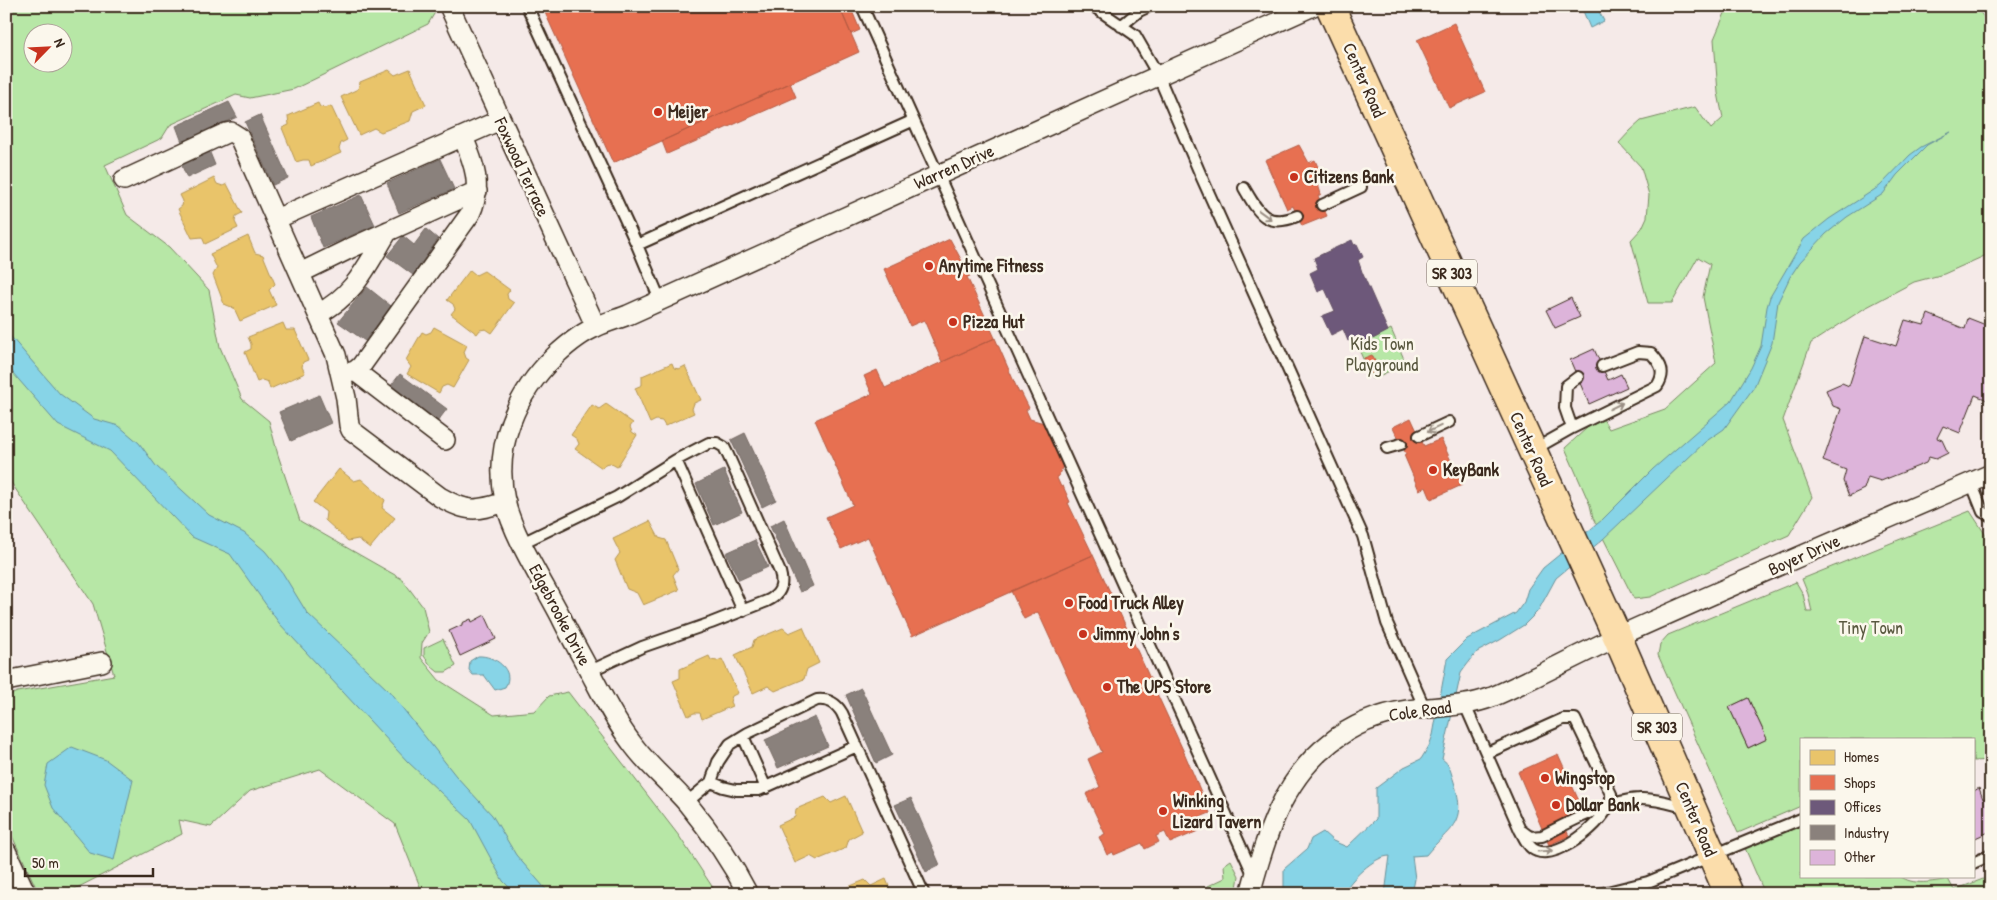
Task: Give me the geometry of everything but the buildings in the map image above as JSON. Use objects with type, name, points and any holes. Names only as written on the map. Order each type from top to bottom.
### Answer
[{"type":"main road","name":"Center Road","points":[[1330,6],[1617,636],[1729,894]]},
{"type":"street","name":"Foxwood Terrace","points":[[449,6],[596,327]]},
{"type":"street","name":"Warren Drive","points":[[596,327],[628,315],[1312,6]]},
{"type":"street","points":[[276,220],[500,120]]},
{"type":"street","points":[[124,180],[226,132],[231,132],[239,137],[336,355],[348,373],[445,440]]},
{"type":"street","points":[[348,373],[361,366],[476,203],[477,191],[474,166],[463,137]]},
{"type":"street","points":[[300,273],[477,191]]},
{"type":"street","points":[[318,314],[343,299],[352,289],[388,231]]},
{"type":"street","name":"Edgebrooke Drive","points":[[596,327],[568,344],[549,362],[522,396],[511,420],[503,446],[503,479],[506,502],[522,543],[612,714],[632,744],[686,803],[734,867],[748,894]]},
{"type":"street","points":[[348,373],[346,398],[349,426],[354,434],[440,497],[455,505],[471,510],[506,502]]},
{"type":"street","name":"Boyer Drive","points":[[1617,636],[1991,474]]},
{"type":"street","name":"Cole Road","points":[[1252,885],[1261,852],[1277,811],[1292,783],[1310,760],[1331,741],[1356,726],[1383,715],[1409,710],[1460,706],[1490,697],[1617,636]]},
{"type":"street","points":[[6,681],[102,662]]},
{"type":"street","points":[[6,851],[26,894]]},
{"type":"lane","points":[[527,6],[660,300]]},
{"type":"lane","points":[[862,6],[1252,885]]},
{"type":"lane","points":[[1093,6],[1135,35],[1158,75],[1182,133],[1363,536],[1387,623],[1430,708]]},
{"type":"lane","points":[[1121,26],[1137,9],[1150,6]]},
{"type":"lane","points":[[636,245],[912,121]]},
{"type":"lane","points":[[1322,204],[1361,187]]},
{"type":"lane","points":[[1244,188],[1256,208],[1270,220],[1279,221],[1297,216]]},
{"type":"lane","points":[[1532,451],[1572,428],[1657,386],[1662,378],[1661,364],[1651,354],[1638,352],[1602,366]]},
{"type":"lane","points":[[1572,428],[1565,408],[1566,386],[1578,377]]},
{"type":"lane","points":[[1419,436],[1449,422]]},
{"type":"lane","points":[[522,543],[617,497],[676,460],[709,443],[717,443],[724,447],[780,572],[781,588],[778,593],[767,601],[743,612],[642,646],[590,671]]},
{"type":"lane","points":[[1386,448],[1401,444]]},
{"type":"lane","points":[[676,460],[743,612]]},
{"type":"lane","points":[[1971,482],[1983,512],[1991,516]]},
{"type":"lane","points":[[686,803],[711,782],[722,754],[730,744],[818,700],[835,704],[839,708],[857,746],[924,894]]},
{"type":"lane","points":[[1460,706],[1487,753],[1520,830],[1531,847],[1537,851],[1557,850],[1582,835],[1611,804],[1611,794],[1575,719],[1563,719],[1487,753]]},
{"type":"lane","points":[[743,736],[766,788]]},
{"type":"lane","points":[[711,782],[723,788],[743,791],[759,790],[857,746]]},
{"type":"lane","points":[[1520,830],[1530,837],[1542,836],[1611,804],[1639,798],[1692,808]]},
{"type":"lane","points":[[1600,894],[1648,882],[1711,854],[1800,819]]},
{"type":"lane","points":[[1974,862],[1991,854]]},
{"type":"green space","points":[[6,6],[439,6],[428,24],[294,89],[250,98],[236,95],[170,125],[162,138],[105,165],[127,215],[169,247],[209,290],[220,347],[242,399],[269,421],[300,521],[402,579],[423,607],[429,632],[422,643],[421,658],[439,680],[494,715],[535,711],[549,696],[568,692],[679,836],[717,894],[423,894],[395,824],[320,769],[250,791],[211,827],[179,820],[182,834],[65,894],[39,894],[6,823],[6,697],[17,692],[114,675],[93,604],[6,475]]},
{"type":"green space","points":[[1728,6],[1975,6],[1991,26],[1991,253],[1944,274],[1914,282],[1865,308],[1811,343],[1783,420],[1812,497],[1789,535],[1650,597],[1634,599],[1593,518],[1590,505],[1565,448],[1588,427],[1603,419],[1609,429],[1665,409],[1716,363],[1703,297],[1710,264],[1698,257],[1672,303],[1648,303],[1631,240],[1642,228],[1647,217],[1649,195],[1641,167],[1619,143],[1641,121],[1695,107],[1711,129],[1723,118],[1718,93],[1714,39]]},
{"type":"green space","name":"Kids Town Playground","points":[[1391,329],[1404,359],[1403,365],[1372,379],[1356,343],[1359,341],[1357,337],[1359,336],[1363,344]]},
{"type":"green space","name":"Tiny Town","points":[[1970,511],[1989,540],[1991,540],[1991,760],[1974,761],[1974,738],[1800,738],[1800,806],[1738,833],[1658,655],[1660,644],[1668,635],[1796,582],[1803,594],[1807,612],[1812,612],[1802,579]],"holes":[[[1748,698],[1767,739],[1748,748],[1729,707]]]},
{"type":"green space","points":[[443,639],[456,666],[446,672],[438,672],[424,656],[424,648]]},
{"type":"green space","points":[[1800,825],[1800,878],[1903,878],[1917,882],[1948,879],[1954,890],[1991,876],[1991,894],[1765,894],[1745,848]]},
{"type":"green space","points":[[1231,860],[1239,876],[1236,894],[1191,894],[1225,878],[1224,865]]},
{"type":"water","points":[[1581,6],[1596,6],[1604,21],[1590,28]]},
{"type":"water","points":[[1951,132],[1927,145],[1897,175],[1883,194],[1847,217],[1826,234],[1800,262],[1790,277],[1778,302],[1772,343],[1754,387],[1724,429],[1705,442],[1602,540],[1556,578],[1538,611],[1524,625],[1477,652],[1461,673],[1442,759],[1449,766],[1458,796],[1459,808],[1454,824],[1426,855],[1412,856],[1415,879],[1412,894],[1385,894],[1390,856],[1370,864],[1351,882],[1343,894],[1284,894],[1284,869],[1307,849],[1311,839],[1323,832],[1333,841],[1347,847],[1376,819],[1376,788],[1404,767],[1421,759],[1433,735],[1447,659],[1467,639],[1516,613],[1524,602],[1528,589],[1543,568],[1602,520],[1653,469],[1731,401],[1751,368],[1761,346],[1770,297],[1804,239],[1829,219],[1880,186],[1910,155],[1921,147]]},
{"type":"water","points":[[6,331],[60,394],[94,419],[119,426],[139,443],[156,466],[209,515],[244,533],[265,551],[282,572],[307,613],[389,691],[456,776],[492,815],[516,855],[550,894],[516,894],[503,881],[470,820],[408,762],[279,623],[230,554],[192,537],[110,451],[58,425],[6,365]]},
{"type":"water","points":[[478,656],[491,658],[506,669],[508,681],[505,687],[495,690],[484,675],[473,675],[469,670],[470,661]]},
{"type":"water","points":[[72,747],[106,760],[133,780],[114,860],[90,853],[53,808],[44,785],[48,764]]},
{"type":"place","name":"Meijer","points":[[658,112]]},
{"type":"place","name":"Citizens Bank","points":[[1294,177]]},
{"type":"place","name":"Anytime Fitness","points":[[929,266]]},
{"type":"place","name":"Pizza Hut","points":[[953,322]]},
{"type":"place","name":"KeyBank","points":[[1433,470]]},
{"type":"place","name":"Food Truck Alley","points":[[1069,603]]},
{"type":"place","name":"Jimmy John's","points":[[1083,634]]},
{"type":"place","name":"The UPS Store","points":[[1107,687]]},
{"type":"place","name":"Wingstop","points":[[1545,778]]},
{"type":"place","name":"Dollar Bank","points":[[1556,805]]},
{"type":"place","name":"Winking Lizard Tavern","points":[[1163,811]]}]
